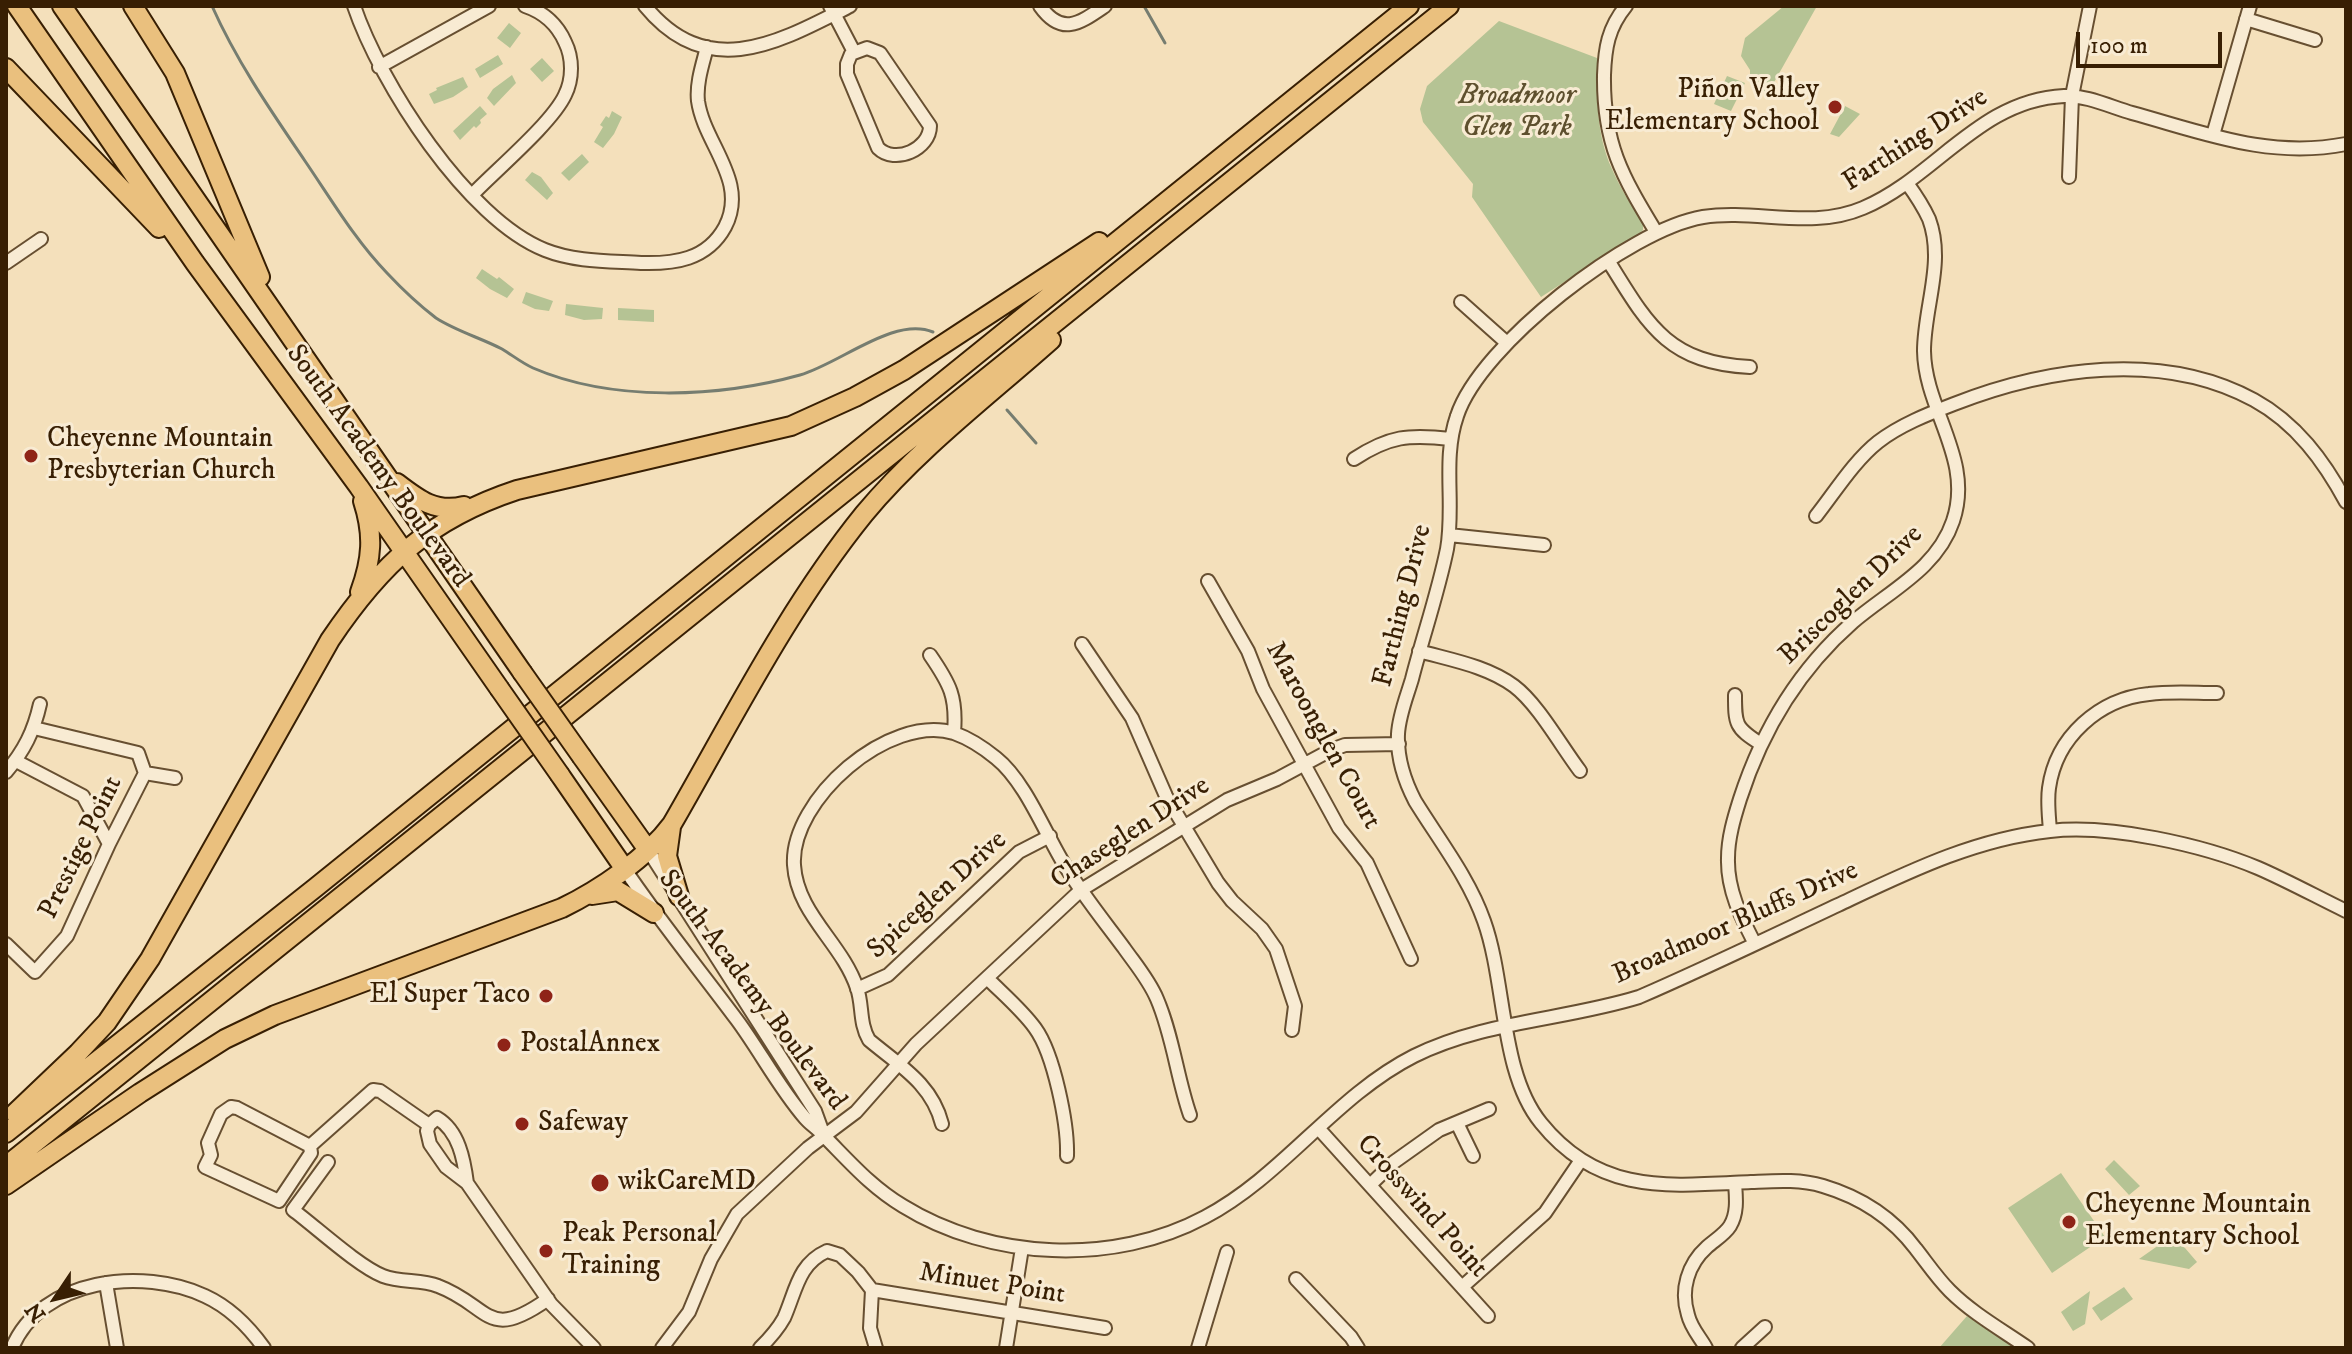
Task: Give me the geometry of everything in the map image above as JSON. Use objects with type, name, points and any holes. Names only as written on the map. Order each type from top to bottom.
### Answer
[{"type":"highway","name":"South Academy Boulevard","points":[[17,6],[195,263],[405,551],[624,868]]},
{"type":"highway","name":"South Academy Boulevard","points":[[62,6],[648,850]]},
{"type":"highway","points":[[133,6],[175,73],[250,256],[293,339]]},
{"type":"highway","points":[[6,1133],[1409,6]]},
{"type":"highway","points":[[6,1166],[1449,6]]},
{"type":"highway","points":[[6,68],[195,263]]},
{"type":"highway","points":[[384,473],[423,502],[452,509],[517,490],[791,426],[855,397],[904,370],[1184,186]]},
{"type":"highway","points":[[6,1185],[225,1039],[275,1015],[562,908],[585,897],[648,850],[672,824],[768,657],[835,552],[866,512],[907,467],[1118,282],[1165,236]]},
{"type":"highway","points":[[357,599],[367,573],[372,537],[359,487]]},
{"type":"highway","points":[[6,1121],[107,1022],[150,959],[330,640],[357,599],[426,532],[482,501]]},
{"type":"highway","points":[[672,824],[667,856],[679,896]]},
{"type":"highway","points":[[585,897],[618,891],[654,913]]},
{"type":"street","points":[[354,6],[379,67],[442,161],[514,233],[562,256],[666,264],[699,254],[722,232],[730,214],[732,199],[728,174],[698,100],[707,47]]},
{"type":"street","points":[[379,67],[489,6]]},
{"type":"street","points":[[473,194],[555,111],[569,87],[571,62],[563,36],[546,16],[525,6]]},
{"type":"street","points":[[645,6],[669,30],[707,47],[733,50],[755,48],[780,40],[833,10],[850,6]]},
{"type":"street","points":[[1040,6],[1050,19],[1070,25],[1105,6]]},
{"type":"street","points":[[1626,6],[1612,26],[1605,51],[1606,124],[1618,166],[1656,232]]},
{"type":"street","points":[[2069,177],[2072,96],[2090,6]]},
{"type":"street","points":[[833,10],[854,52]]},
{"type":"street","points":[[2213,135],[2248,13],[2315,40]]},
{"type":"street","points":[[864,48],[876,50],[888,64],[929,123],[929,136],[920,145],[893,157],[878,148],[847,74],[847,64],[854,52],[864,48]]},
{"type":"street","name":"Farthing Drive","points":[[2028,1348],[1953,1295],[1903,1233],[1862,1201],[1820,1185],[1792,1181],[1659,1185],[1616,1178],[1581,1160],[1554,1138],[1528,1103],[1518,1080],[1494,954],[1484,922],[1474,898],[1407,785],[1399,744],[1401,719],[1449,535],[1451,439],[1457,416],[1468,391],[1507,343],[1556,298],[1656,232],[1709,216],[1838,217],[1864,208],[1907,183],[1971,131],[1999,114],[2038,100],[2072,96],[2250,146],[2284,149],[2346,144]]},
{"type":"street","name":"Briscoglen Drive","points":[[1755,944],[1737,905],[1728,858],[1733,822],[1761,744],[1791,690],[1816,660],[1855,621],[1923,568],[1949,531],[1958,503],[1959,473],[1927,377],[1924,348],[1935,269],[1934,241],[1927,215],[1907,183]]},
{"type":"street","points":[[6,263],[41,239]]},
{"type":"street","points":[[1609,262],[1645,320],[1666,341],[1696,359],[1750,367]]},
{"type":"street","points":[[1461,302],[1507,343]]},
{"type":"street","points":[[1816,516],[1877,443],[1938,410],[2000,387],[2070,373],[2106,370],[2143,371],[2199,380],[2254,400],[2288,425],[2319,459],[2346,502]]},
{"type":"street","points":[[1354,459],[1393,438],[1424,436],[1451,439]]},
{"type":"street","points":[[1449,535],[1544,545]]},
{"type":"street","name":"Maroonglen Court","points":[[1208,581],[1248,651],[1263,689],[1339,828],[1367,863],[1411,959]]},
{"type":"street","points":[[1082,644],[1132,718],[1151,767],[1218,883],[1262,929],[1276,949],[1295,1006],[1292,1030]]},
{"type":"street","points":[[1419,651],[1489,671],[1515,686],[1532,703],[1580,771]]},
{"type":"street","points":[[930,655],[948,681],[955,702],[954,733]]},
{"type":"street","points":[[2050,831],[2048,800],[2051,775],[2071,735],[2092,715],[2118,701],[2148,694],[2217,693]]},
{"type":"street","points":[[1735,695],[1735,720],[1740,729],[1761,744]]},
{"type":"street","points":[[40,704],[34,728],[9,768],[83,796],[109,844]]},
{"type":"street","name":"Prestige Point","points":[[6,944],[35,972],[67,936],[145,773],[138,753],[34,728]]},
{"type":"street","points":[[942,1124],[933,1097],[869,1040],[864,1031],[857,989],[847,968],[812,917],[797,885],[794,863],[805,820],[820,796],[879,746],[914,733],[954,733],[997,759],[1009,772],[1050,836],[1062,861],[1156,997],[1190,1115]]},
{"type":"street","name":"Chaseglen Drive","points":[[824,1136],[856,1112],[916,1044],[1081,890],[1184,824],[1305,762],[1345,745],[1399,744]]},
{"type":"street","points":[[145,773],[175,778]]},
{"type":"street","name":"Broadmoor Bluffs Drive","points":[[824,1136],[855,1170],[902,1206],[954,1230],[1022,1248],[1075,1250],[1114,1246],[1145,1240],[1189,1225],[1249,1190],[1370,1085],[1413,1057],[1478,1032],[1601,1008],[1639,997],[1924,864],[1972,848],[2050,831],[2112,832],[2222,856],[2275,876],[2346,911]]},
{"type":"street","name":"Spiceglen Drive","points":[[857,989],[888,975],[1019,852],[1050,836]]},
{"type":"street","name":"South Academy Boulevard","points":[[648,850],[815,1111],[824,1136]]},
{"type":"street","name":"South Academy Boulevard","points":[[624,868],[654,913],[737,1020],[805,1119],[824,1136]]},
{"type":"street","points":[[987,978],[1029,1021],[1043,1043],[1068,1134],[1067,1156]]},
{"type":"street","points":[[310,1146],[373,1090],[380,1091],[429,1125]]},
{"type":"street","points":[[231,1107],[310,1146],[311,1153],[279,1201],[205,1167],[211,1155],[208,1143],[221,1114],[231,1107]]},
{"type":"street","points":[[1370,1185],[1439,1130],[1489,1109]]},
{"type":"street","points":[[467,1183],[464,1162],[450,1129],[437,1118],[429,1125],[427,1138],[430,1144],[446,1167],[467,1183],[548,1299],[594,1348]]},
{"type":"street","points":[[1457,1123],[1473,1156]]},
{"type":"street","name":"Crosswind Point","points":[[1319,1129],[1488,1316]]},
{"type":"street","points":[[662,1348],[689,1312],[711,1259],[737,1214],[753,1196],[824,1136]]},
{"type":"street","points":[[1462,1287],[1545,1213],[1581,1160]]},
{"type":"street","points":[[328,1162],[293,1210],[371,1269],[391,1278],[442,1287],[494,1318],[511,1320],[520,1317],[548,1299]]},
{"type":"street","points":[[1706,1348],[1693,1330],[1687,1313],[1686,1282],[1698,1255],[1730,1227],[1735,1214],[1735,1183]]},
{"type":"street","points":[[1006,1348],[1022,1248]]},
{"type":"street","points":[[760,1348],[782,1321],[794,1284],[813,1257],[827,1251],[840,1255],[872,1290],[870,1328],[876,1348]]},
{"type":"street","points":[[1198,1348],[1227,1252]]},
{"type":"street","points":[[12,1348],[15,1328],[48,1305],[75,1292],[106,1283],[138,1279],[161,1282],[206,1297],[238,1319],[264,1348]]},
{"type":"street","points":[[1296,1279],[1358,1348]]},
{"type":"street","points":[[106,1283],[117,1348]]},
{"type":"street","name":"Minuet Point","points":[[872,1290],[1105,1328]]},
{"type":"street","points":[[1742,1348],[1765,1327]]},
{"type":"green space","points":[[1784,6],[1817,6],[1768,93],[1750,83],[1750,70],[1741,56],[1745,38]]},
{"type":"green space","name":"Broadmoor Glen Park","points":[[1499,21],[1597,58],[1598,115],[1603,142],[1615,176],[1643,224],[1639,234],[1541,297],[1472,197],[1473,184],[1423,122],[1420,109],[1427,86]]},
{"type":"green space","points":[[509,23],[521,33],[510,48],[497,38]]},
{"type":"green space","points":[[498,55],[503,64],[480,78],[475,69]]},
{"type":"green space","points":[[542,58],[554,71],[542,82],[530,69]]},
{"type":"green space","points":[[512,75],[516,83],[494,106],[487,98],[493,89]]},
{"type":"green space","points":[[1727,76],[1745,83],[1731,111],[1714,104]]},
{"type":"green space","points":[[463,77],[468,87],[434,104],[429,94]]},
{"type":"green space","points":[[480,106],[487,114],[476,128],[474,126],[460,140],[453,131]]},
{"type":"green space","points":[[1845,106],[1860,114],[1839,137],[1830,134]]},
{"type":"green space","points":[[612,111],[622,117],[603,148],[594,142],[603,127],[600,125]]},
{"type":"green space","points":[[582,154],[589,162],[569,181],[561,173]]},
{"type":"green space","points":[[532,172],[541,177],[553,193],[547,200],[525,180]]},
{"type":"green space","points":[[482,269],[514,289],[507,298],[476,278]]},
{"type":"green space","points":[[526,292],[553,301],[549,311],[522,303]]},
{"type":"green space","points":[[566,304],[603,308],[602,319],[584,320],[565,315]]},
{"type":"green space","points":[[618,308],[654,310],[654,322],[618,320]]},
{"type":"green space","points":[[2114,1160],[2140,1186],[2129,1195],[2105,1169]]},
{"type":"green space","points":[[2061,1173],[2105,1237],[2052,1273],[2008,1208]]},
{"type":"green space","points":[[2169,1238],[2185,1248],[2197,1262],[2189,1269],[2139,1259]]},
{"type":"green space","points":[[2124,1287],[2133,1299],[2101,1321],[2092,1308]]},
{"type":"green space","points":[[2090,1291],[2085,1324],[2073,1331],[2061,1312]]},
{"type":"green space","points":[[1967,1316],[2015,1348],[1939,1348]]},
{"type":"waterway","points":[[212,6],[232,47],[267,105],[375,260],[436,318],[502,349],[533,368],[596,387],[665,393],[700,392],[768,383],[800,375],[902,330],[933,332]]},
{"type":"waterway","points":[[1144,6],[1165,43]]},
{"type":"waterway","points":[[1007,410],[1036,443]]},
{"type":"place","name":"Piñon Valley Elementary School","points":[[1835,107]]},
{"type":"place","name":"Cheyenne Mountain Presbyterian Church","points":[[31,456]]},
{"type":"place","name":"El Super Taco","points":[[546,996]]},
{"type":"place","name":"PostalAnnex","points":[[504,1045]]},
{"type":"place","name":"Safeway","points":[[522,1124]]},
{"type":"place","name":"wikCareMD","points":[[600,1183]]},
{"type":"place","name":"Cheyenne Mountain Elementary School","points":[[2069,1222]]},
{"type":"place","name":"Peak Personal Training","points":[[546,1251]]}]
